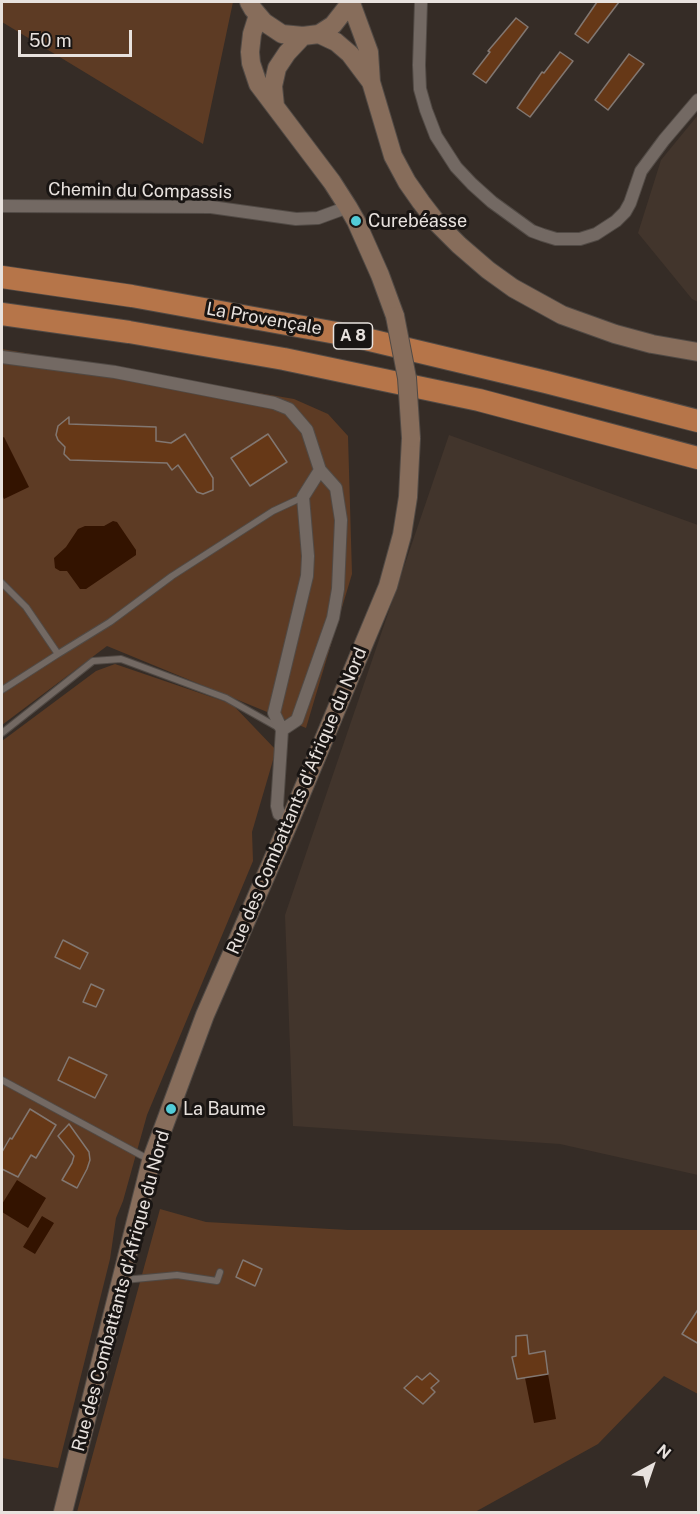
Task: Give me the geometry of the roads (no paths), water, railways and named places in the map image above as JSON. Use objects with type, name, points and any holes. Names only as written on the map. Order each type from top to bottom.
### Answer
[{"type":"highway","name":"La Provençale","points":[[2,277],[132,296],[341,333],[699,421]]},
{"type":"highway","name":"La Provençale","points":[[2,314],[129,332],[284,359],[479,400],[699,458]]},
{"type":"main road","points":[[275,106],[273,86],[277,68],[287,53],[311,35],[338,21],[351,2]]},
{"type":"main road","points":[[351,2],[369,52],[371,82],[393,156],[407,183],[438,224],[488,270],[536,301],[585,324],[652,344],[699,352]]},
{"type":"main road","points":[[251,5],[270,26],[282,34],[311,35],[343,47],[351,54],[371,82]]},
{"type":"main road","name":"Rue des Combattants d'Afrique du Nord","points":[[63,1512],[152,1161],[206,1015],[388,586],[402,535],[408,497],[411,438],[407,378],[395,316],[380,275],[348,207],[258,84],[251,63],[251,5]]},
{"type":"street","points":[[421,2],[420,88],[436,136],[456,167],[472,184],[532,231],[543,236],[556,239],[580,239],[596,234],[616,221],[630,203],[641,171],[699,100]]},
{"type":"street","name":"Chemin du Compassis","points":[[2,206],[211,207],[296,219],[318,218],[348,207]]},
{"type":"street","points":[[2,357],[115,372],[274,403],[289,408],[307,430],[320,470],[336,488],[341,520],[338,589],[333,618],[297,720],[282,730]]},
{"type":"street","points":[[291,818],[279,814],[277,806],[282,730],[274,712],[307,576],[308,556],[303,497],[320,470]]},
{"type":"lane","points":[[2,690],[110,622],[172,576],[273,511],[303,497]]},
{"type":"lane","points":[[2,583],[27,607],[58,654]]},
{"type":"lane","points":[[2,733],[93,661],[121,659],[226,698],[282,730]]},
{"type":"lane","points":[[2,1080],[152,1161]]},
{"type":"lane","points":[[120,1280],[177,1275],[217,1281],[220,1272]]},
{"type":"place","name":"Curebéasse","points":[[356,221]]},
{"type":"place","name":"La Baume","points":[[171,1109]]}]
